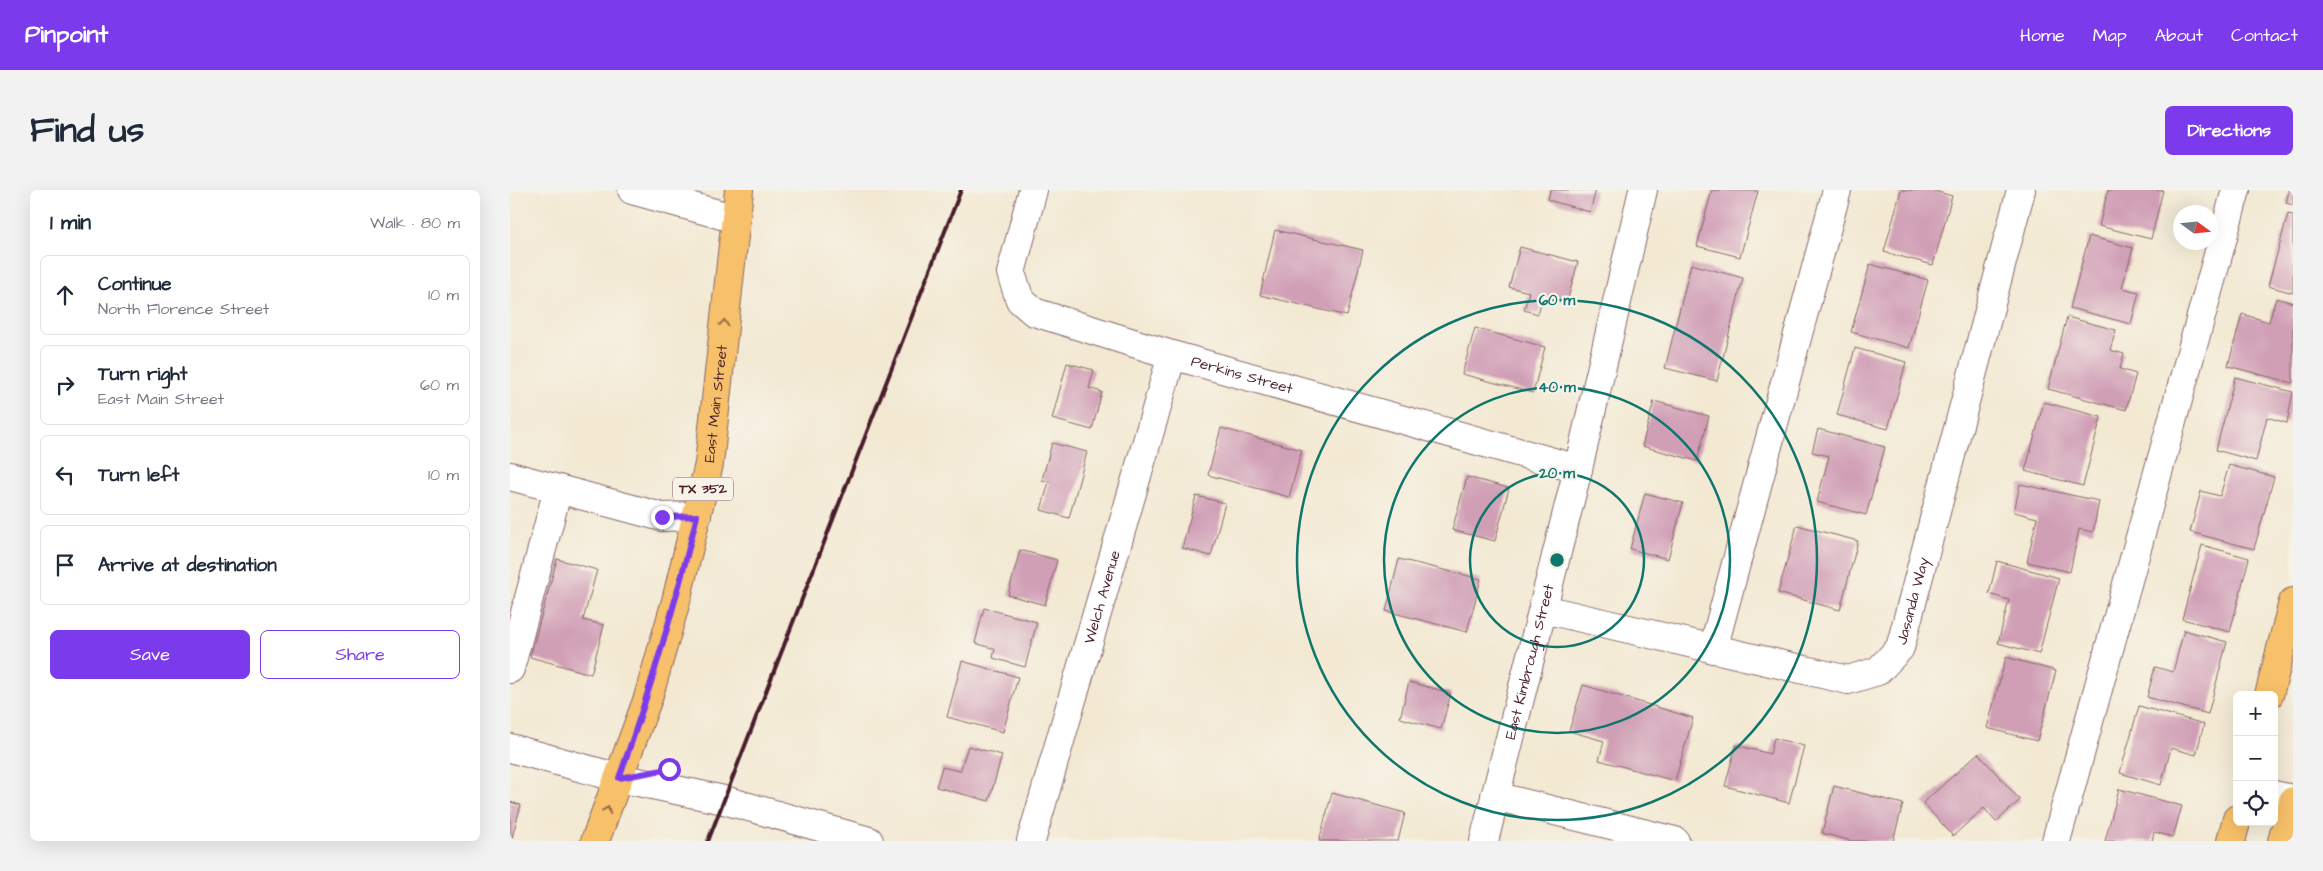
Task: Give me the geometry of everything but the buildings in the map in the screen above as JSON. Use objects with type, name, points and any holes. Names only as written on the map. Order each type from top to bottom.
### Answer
[{"type":"main road","name":"East Main Street","points":[[594,841],[619,778],[656,672],[676,601],[709,464],[738,190]]},
{"type":"main road","points":[[2270,691],[2293,602]]},
{"type":"main road","points":[[2282,841],[2293,800]]},
{"type":"main road","points":[[2231,841],[2235,826]]},
{"type":"street","points":[[632,190],[736,219]]},
{"type":"street","name":"Perkins Street","points":[[1034,190],[1011,273],[1020,300],[1034,312],[1172,355],[1578,469]]},
{"type":"street","name":"East Kimbrough Street","points":[[1484,841],[1578,469],[1642,190]]},
{"type":"street","points":[[1713,649],[1837,190]]},
{"type":"street","name":"Jasanda Way","points":[[1543,609],[1848,680],[1878,671],[1900,648],[2021,190]]},
{"type":"street","points":[[2056,841],[2236,190]]},
{"type":"street","name":"Welch Avenue","points":[[1031,841],[1172,355]]},
{"type":"street","points":[[510,476],[662,517],[697,516]]},
{"type":"street","points":[[510,668],[558,489]]},
{"type":"street","points":[[510,748],[619,778],[724,800],[869,841]]},
{"type":"street","points":[[619,778],[669,769],[833,812],[869,841]]},
{"type":"street","points":[[1495,796],[1675,841]]},
{"type":"street","points":[[2278,796],[2293,800]]},
{"type":"railway","points":[[708,841],[961,190]]},
{"type":"route","points":[[662,517],[697,516],[676,601],[648,698],[619,778],[669,769]]}]
